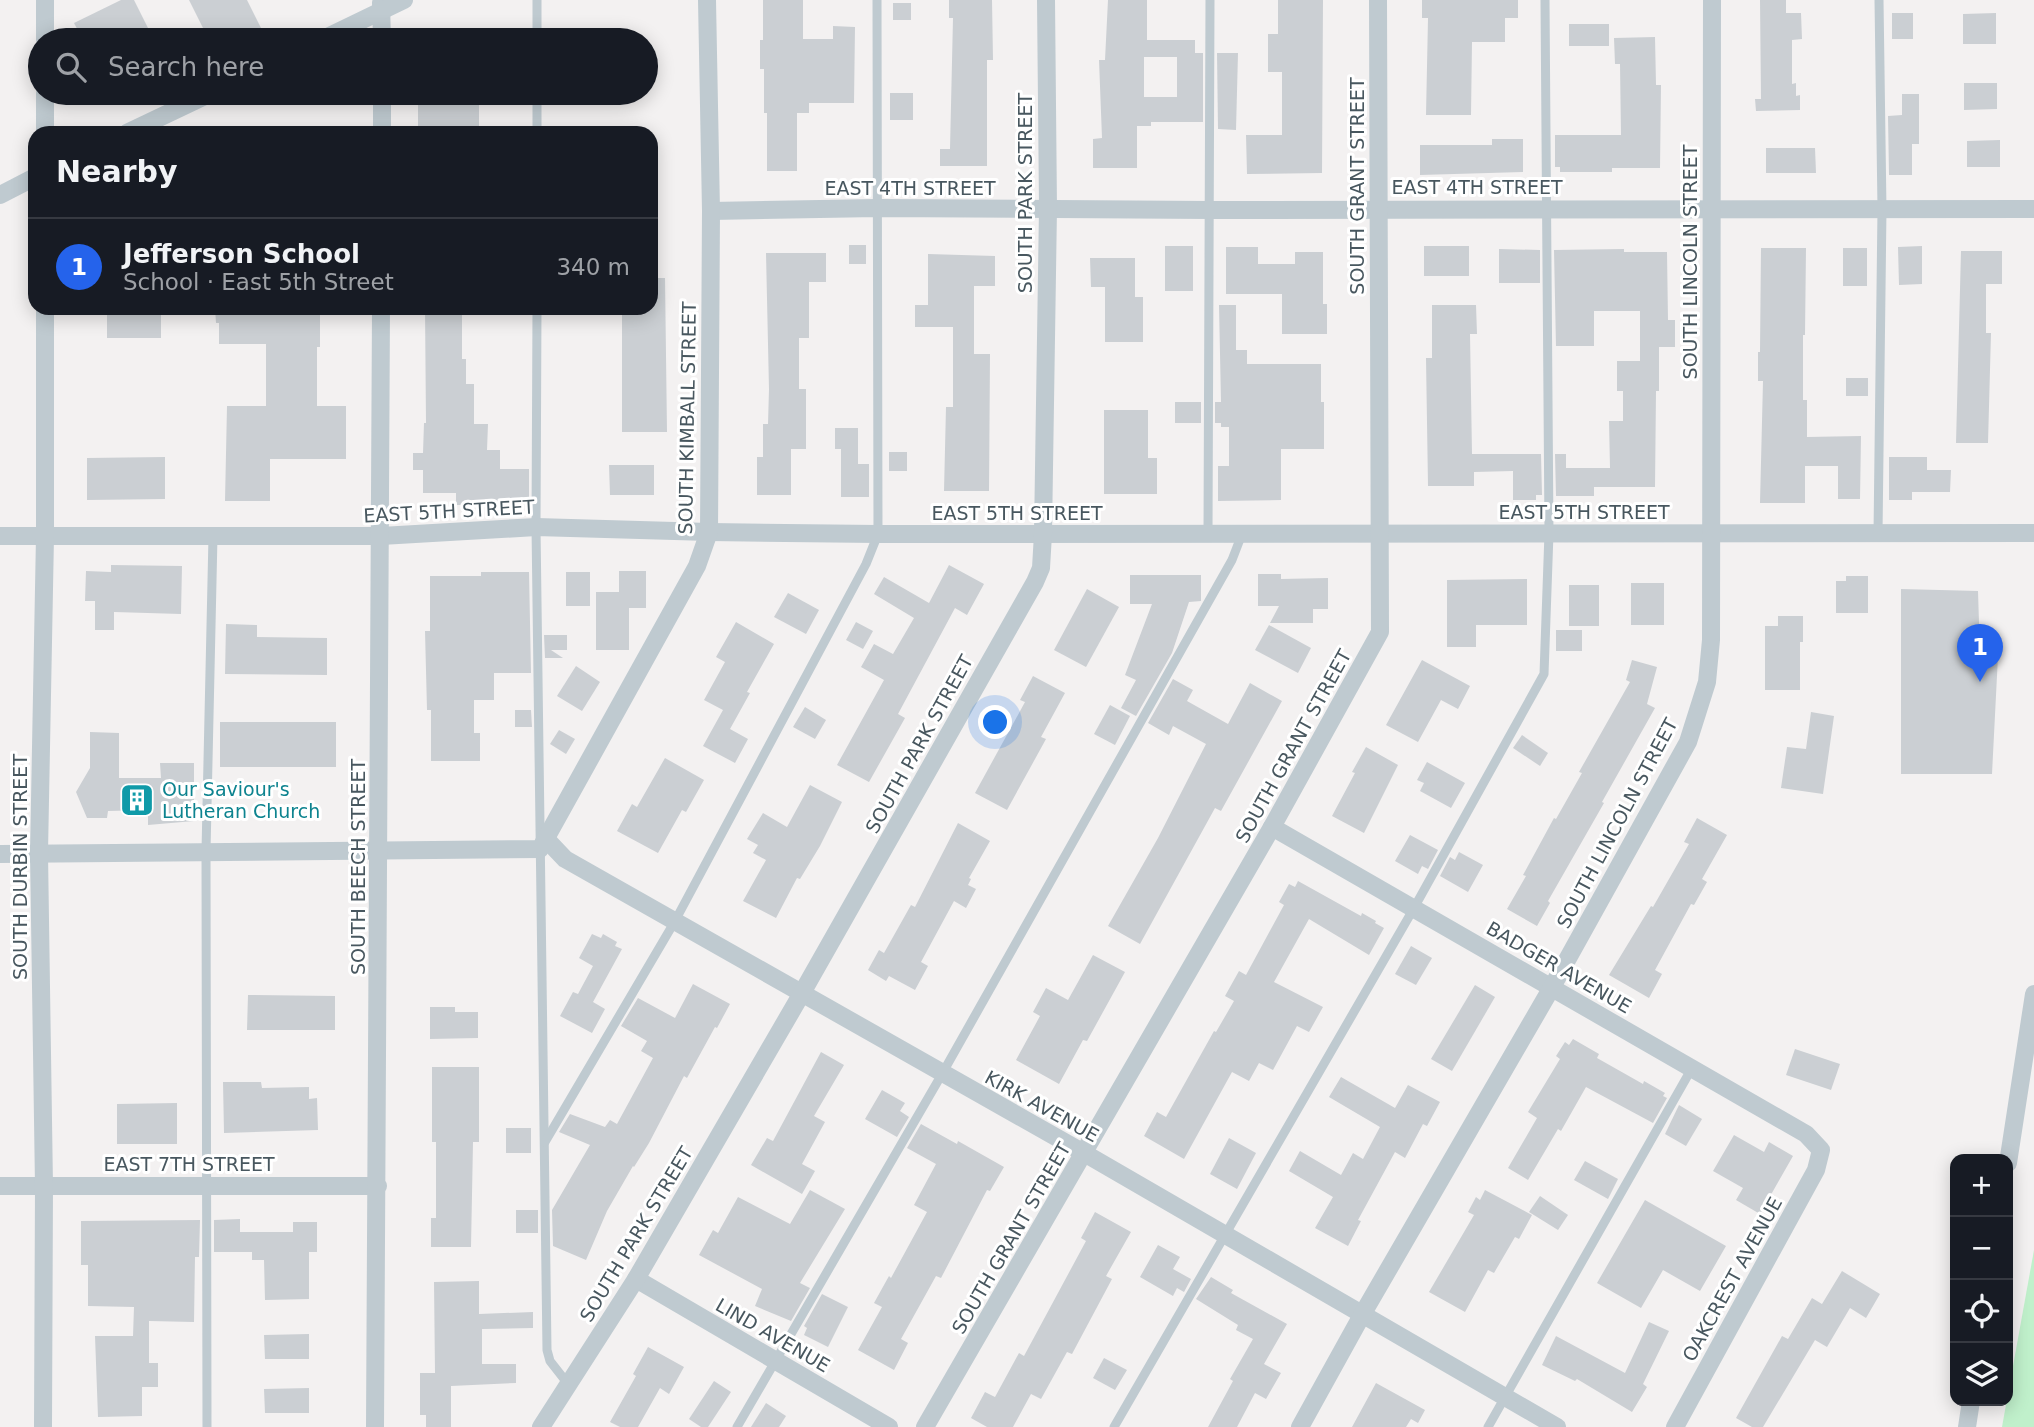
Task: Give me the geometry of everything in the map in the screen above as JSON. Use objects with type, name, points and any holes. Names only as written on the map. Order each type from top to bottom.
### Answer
[{"type":"street","points":[[45,0],[45,28]]},
{"type":"street","points":[[343,28],[382,6],[404,0]]},
{"type":"street","name":"SOUTH KIMBALL STREET","points":[[543,844],[697,566],[709,532],[711,211],[706,0]]},
{"type":"street","name":"SOUTH PARK STREET","points":[[541,1427],[636,1279],[802,993],[1041,568],[1048,208],[1045,0]]},
{"type":"street","name":"SOUTH GRANT STREET","points":[[925,1427],[1272,827],[1380,632],[1378,0]]},
{"type":"street","name":"SOUTH LINCOLN STREET","points":[[1300,1427],[1552,987],[1688,742],[1707,682],[1711,640],[1712,0]]},
{"type":"street","points":[[382,6],[382,28]]},
{"type":"street","points":[[45,105],[45,126]]},
{"type":"street","points":[[142,126],[186,105]]},
{"type":"street","points":[[382,105],[382,126]]},
{"type":"street","points":[[0,195],[28,181]]},
{"type":"street","name":"EAST 4TH STREET","points":[[711,211],[877,208],[2034,209]]},
{"type":"street","name":"SOUTH DURBIN STREET","points":[[43,1427],[44,1186],[39,853],[45,536],[45,315]]},
{"type":"street","name":"SOUTH BEECH STREET","points":[[375,1427],[381,315]]},
{"type":"street","name":"EAST 5TH STREET","points":[[0,536],[381,536],[536,527],[878,534],[2034,533]]},
{"type":"street","name":"BADGER AVENUE","points":[[1272,827],[1806,1134],[1821,1150]]},
{"type":"street","points":[[0,853],[379,851],[543,844]]},
{"type":"street","name":"KIRK AVENUE","points":[[543,844],[1557,1427]]},
{"type":"street","points":[[2009,1154],[2034,994]]},
{"type":"street","name":"OAKCREST AVENUE","points":[[1675,1427],[1816,1170],[1821,1150]]},
{"type":"street","name":"EAST 7TH STREET","points":[[0,1186],[378,1186]]},
{"type":"street","name":"LIND AVENUE","points":[[636,1279],[889,1427]]},
{"type":"street","points":[[1967,1427],[1970,1406]]},
{"type":"lane","points":[[537,0],[537,28]]},
{"type":"lane","points":[[545,1142],[675,921],[866,564],[878,534],[877,0]]},
{"type":"lane","points":[[1208,534],[1210,0]]},
{"type":"lane","points":[[1114,1427],[1414,908],[1544,674],[1549,533],[1545,0]]},
{"type":"lane","points":[[1878,534],[1882,209],[1880,0]]},
{"type":"lane","points":[[537,105],[537,126]]},
{"type":"lane","points":[[537,315],[536,527],[543,844],[547,1350],[550,1361],[568,1384]]},
{"type":"lane","points":[[737,1427],[942,1074],[1225,572],[1241,534]]},
{"type":"lane","points":[[207,1427],[206,850],[214,536]]},
{"type":"lane","points":[[1488,1427],[1692,1068]]},
{"type":"green space","points":[[2034,1250],[2034,1427],[2002,1427],[2006,1406],[2013,1406],[2013,1366]]},
{"type":"building","points":[[121,0],[134,0],[148,28],[77,28],[74,23]]},
{"type":"building","points":[[189,0],[247,0],[261,28],[203,28]]},
{"type":"building","points":[[763,0],[803,0],[803,39],[833,39],[833,26],[855,27],[854,103],[809,103],[809,113],[797,113],[797,171],[767,171],[764,69],[760,69]]},
{"type":"building","points":[[949,0],[992,0],[993,60],[987,60],[987,166],[940,166],[940,149],[950,149],[953,18],[949,18]]},
{"type":"building","points":[[1108,0],[1147,0],[1147,40],[1195,40],[1195,53],[1203,53],[1203,122],[1151,122],[1151,126],[1137,126],[1137,168],[1093,168],[1093,139],[1102,138],[1099,60],[1105,60]],"holes":[[[1144,57],[1177,57],[1177,97],[1144,97]]]},
{"type":"building","points":[[1278,0],[1323,0],[1322,173],[1247,174],[1246,135],[1282,135],[1282,72],[1268,72],[1268,34],[1278,34]]},
{"type":"building","points":[[1422,0],[1518,0],[1518,18],[1505,18],[1505,42],[1472,42],[1471,115],[1426,115],[1428,18],[1422,18]]},
{"type":"building","points":[[1760,0],[1786,0],[1786,13],[1801,13],[1802,39],[1792,40],[1792,84],[1796,83],[1796,96],[1800,95],[1800,110],[1756,111],[1755,99],[1761,99]]},
{"type":"building","points":[[893,3],[911,3],[911,20],[893,20]]},
{"type":"building","points":[[1892,13],[1913,13],[1913,39],[1892,39]]},
{"type":"building","points":[[1996,13],[1996,44],[1963,44],[1963,14]]},
{"type":"building","points":[[1569,24],[1609,24],[1609,46],[1569,46]]},
{"type":"building","points":[[1655,37],[1656,85],[1661,85],[1660,168],[1560,172],[1560,167],[1555,167],[1555,135],[1621,135],[1620,64],[1615,64],[1614,38]]},
{"type":"building","points":[[1217,53],[1238,53],[1236,130],[1218,129]]},
{"type":"building","points":[[1964,83],[1997,83],[1997,109],[1964,110]]},
{"type":"building","points":[[890,93],[913,93],[913,120],[890,120]]},
{"type":"building","points":[[1902,94],[1919,94],[1919,144],[1912,144],[1912,175],[1889,175],[1888,116],[1902,115]]},
{"type":"building","points":[[418,105],[479,105],[479,126],[418,126]]},
{"type":"building","points":[[1492,139],[1523,139],[1523,172],[1420,175],[1420,145],[1492,145]]},
{"type":"building","points":[[2000,140],[2000,167],[1967,167],[1967,141]]},
{"type":"building","points":[[1766,148],[1815,148],[1816,173],[1766,173]]},
{"type":"building","points":[[849,245],[866,245],[866,264],[849,264]]},
{"type":"building","points":[[1165,246],[1193,246],[1193,291],[1165,291]]},
{"type":"building","points":[[1424,246],[1469,246],[1469,276],[1424,276]]},
{"type":"building","points":[[1922,246],[1922,284],[1899,285],[1898,247]]},
{"type":"building","points":[[1226,247],[1258,247],[1258,264],[1295,264],[1295,252],[1323,252],[1323,304],[1327,304],[1327,334],[1282,334],[1282,294],[1226,294]]},
{"type":"building","points":[[1761,248],[1806,248],[1803,400],[1807,400],[1807,437],[1861,436],[1860,499],[1838,499],[1838,466],[1805,466],[1805,503],[1760,503],[1763,381],[1758,381],[1758,352]]},
{"type":"building","points":[[1843,248],[1867,248],[1867,286],[1843,286]]},
{"type":"building","points":[[1499,249],[1540,250],[1540,283],[1499,283]]},
{"type":"building","points":[[1624,249],[1624,252],[1667,252],[1668,320],[1675,320],[1675,347],[1659,347],[1655,487],[1594,487],[1594,496],[1556,496],[1555,454],[1566,454],[1566,468],[1610,468],[1609,421],[1623,421],[1623,391],[1617,391],[1617,361],[1640,361],[1640,311],[1594,311],[1594,346],[1556,346],[1554,250]]},
{"type":"building","points":[[1961,251],[2002,251],[2002,284],[1986,284],[1986,333],[1991,333],[1988,443],[1956,443]]},
{"type":"building","points":[[766,253],[826,253],[826,282],[809,282],[809,338],[799,338],[799,389],[806,389],[806,449],[791,449],[791,495],[757,495],[757,457],[763,457],[763,424],[768,424]]},
{"type":"building","points":[[928,254],[995,256],[995,286],[974,286],[974,354],[990,354],[989,491],[944,491],[946,407],[953,407],[953,327],[915,327],[915,305],[928,305]]},
{"type":"building","points":[[1090,258],[1135,258],[1135,297],[1143,297],[1143,342],[1105,342],[1105,287],[1091,287]]},
{"type":"building","points":[[658,278],[665,278],[667,432],[622,432],[622,315],[658,315]]},
{"type":"building","points":[[1219,305],[1236,305],[1236,350],[1247,350],[1247,364],[1321,364],[1324,449],[1281,449],[1281,500],[1218,501],[1218,466],[1229,466],[1229,427],[1221,427],[1221,423],[1215,423],[1215,402],[1221,402]]},
{"type":"building","points":[[1432,305],[1476,305],[1477,334],[1470,334],[1472,454],[1541,454],[1542,495],[1536,495],[1536,500],[1513,500],[1513,471],[1474,472],[1474,486],[1428,486],[1426,358],[1432,358]]},
{"type":"building","points":[[107,315],[161,315],[161,338],[107,338]]},
{"type":"building","points":[[215,315],[320,315],[317,406],[346,406],[346,459],[270,459],[270,501],[225,501],[227,406],[266,406],[266,344],[219,344],[219,323],[216,323]]},
{"type":"building","points":[[425,315],[462,315],[462,359],[466,359],[466,384],[474,384],[474,424],[488,424],[487,450],[500,450],[500,469],[529,469],[529,505],[456,505],[456,493],[423,493],[423,470],[413,470],[413,453],[423,453],[426,423]]},
{"type":"building","points":[[1846,378],[1868,378],[1868,396],[1846,396]]},
{"type":"building","points":[[1175,402],[1201,402],[1201,423],[1175,423]]},
{"type":"building","points":[[1104,410],[1148,410],[1148,458],[1157,458],[1157,494],[1104,494]]},
{"type":"building","points":[[835,428],[858,428],[858,464],[869,464],[869,497],[841,497],[841,449],[835,449]]},
{"type":"building","points":[[889,452],[907,452],[907,471],[889,471]]},
{"type":"building","points":[[165,457],[165,499],[87,500],[87,458]]},
{"type":"building","points":[[1889,457],[1927,457],[1927,470],[1951,470],[1950,492],[1912,492],[1912,500],[1889,500]]},
{"type":"building","points":[[609,465],[654,465],[654,495],[610,495]]},
{"type":"building","points":[[111,565],[182,566],[181,614],[114,612],[114,630],[95,630],[95,601],[85,601],[86,571],[111,572]]},
{"type":"building","points":[[949,565],[984,584],[967,615],[955,608],[898,714],[905,718],[869,782],[837,765],[884,680],[861,667],[874,644],[893,654],[914,618],[874,594],[884,577],[929,603]]},
{"type":"building","points":[[619,571],[646,571],[646,608],[629,608],[629,650],[596,650],[596,592],[619,592]]},
{"type":"building","points":[[481,572],[529,572],[531,673],[494,673],[494,700],[474,700],[474,733],[480,733],[480,761],[431,761],[431,710],[427,710],[425,631],[430,631],[430,576],[481,576]]},
{"type":"building","points":[[566,572],[590,572],[590,606],[566,606]]},
{"type":"building","points":[[1258,574],[1281,574],[1281,579],[1328,578],[1328,609],[1313,609],[1313,623],[1270,623],[1279,606],[1258,606]]},
{"type":"building","points":[[1130,575],[1201,575],[1201,601],[1189,602],[1172,653],[1136,716],[1121,708],[1136,680],[1125,675],[1152,604],[1130,604]]},
{"type":"building","points":[[1846,576],[1868,576],[1868,613],[1836,613],[1836,581],[1846,581]]},
{"type":"building","points":[[1527,579],[1527,625],[1476,625],[1476,647],[1447,647],[1447,580]]},
{"type":"building","points":[[1631,583],[1664,583],[1664,625],[1631,625]]},
{"type":"building","points":[[1569,585],[1599,585],[1599,626],[1569,626]]},
{"type":"building","points":[[1087,589],[1119,607],[1086,667],[1054,650]]},
{"type":"building","points":[[1901,589],[1978,591],[1980,655],[1998,656],[1992,774],[1901,774]]},
{"type":"building","points":[[788,593],[819,610],[806,634],[774,617]]},
{"type":"building","points":[[1778,616],[1803,616],[1800,690],[1765,690],[1765,626],[1778,626]]},
{"type":"building","points":[[736,622],[774,644],[730,729],[748,739],[735,763],[703,746],[723,710],[704,700],[725,662],[716,657]]},
{"type":"building","points":[[856,622],[873,631],[863,649],[846,640]]},
{"type":"building","points":[[226,624],[257,625],[257,637],[327,638],[327,675],[225,674]]},
{"type":"building","points":[[1269,625],[1311,648],[1298,673],[1255,650]]},
{"type":"building","points":[[1556,630],[1582,630],[1582,651],[1556,651]]},
{"type":"building","points":[[544,635],[567,635],[567,650],[551,650],[563,658],[545,658]]},
{"type":"building","points":[[1422,660],[1470,686],[1458,709],[1441,700],[1418,742],[1386,725]]},
{"type":"building","points":[[1632,660],[1657,667],[1647,704],[1655,708],[1548,901],[1550,903],[1537,926],[1507,909],[1526,876],[1523,875],[1582,773],[1579,772],[1630,682],[1626,680]]},
{"type":"building","points":[[576,666],[600,682],[582,711],[557,696]]},
{"type":"building","points":[[1033,676],[1065,693],[1041,737],[1046,739],[1007,810],[975,793],[1025,702],[1020,700]]},
{"type":"building","points":[[1173,679],[1193,690],[1187,701],[1228,724],[1250,683],[1282,701],[1221,811],[1215,808],[1140,944],[1108,926],[1158,838],[1206,744],[1173,726],[1169,735],[1148,723]]},
{"type":"building","points":[[1110,705],[1130,716],[1115,745],[1094,734]]},
{"type":"building","points":[[805,707],[826,720],[815,739],[793,727]]},
{"type":"building","points":[[515,710],[531,710],[532,727],[515,727]]},
{"type":"building","points":[[1811,712],[1834,716],[1823,794],[1781,788],[1787,747],[1806,749]]},
{"type":"building","points":[[220,722],[336,722],[336,767],[220,767]]},
{"type":"building","points":[[559,730],[575,739],[566,754],[550,744]]},
{"type":"building","name":"Our Saviour's Lutheran Church","points":[[90,732],[119,733],[119,778],[161,778],[160,763],[194,763],[194,821],[148,825],[148,810],[108,811],[107,818],[87,818],[76,792],[90,768]]},
{"type":"building","points":[[1522,735],[1548,753],[1540,766],[1513,748]]},
{"type":"building","points":[[1366,747],[1398,765],[1364,833],[1332,816]]},
{"type":"building","points":[[665,758],[704,780],[686,812],[682,810],[658,853],[617,831],[632,804],[637,807]]},
{"type":"building","points":[[1427,762],[1465,783],[1451,808],[1420,791],[1424,783],[1417,780]]},
{"type":"building","points":[[810,785],[842,802],[820,846],[800,879],[797,878],[776,918],[743,901],[766,860],[753,853],[758,845],[747,839],[763,813],[787,827]]},
{"type":"building","points":[[1697,818],[1727,835],[1702,879],[1707,882],[1694,905],[1691,904],[1655,970],[1662,974],[1649,998],[1609,975],[1651,906],[1653,907],[1689,844],[1684,842]]},
{"type":"building","points":[[958,823],[990,841],[969,878],[971,879],[968,885],[976,889],[966,908],[954,901],[921,962],[928,966],[915,990],[889,976],[886,981],[868,970],[879,950],[884,953],[911,905],[915,907]]},
{"type":"building","points":[[1410,835],[1438,850],[1428,869],[1422,866],[1418,874],[1395,861]]},
{"type":"building","points":[[1459,852],[1483,865],[1468,892],[1440,876],[1450,857],[1455,860]]},
{"type":"building","points":[[1298,881],[1361,916],[1362,913],[1384,928],[1369,955],[1309,919],[1274,982],[1323,1007],[1309,1032],[1297,1026],[1273,1070],[1259,1063],[1249,1081],[1232,1072],[1184,1159],[1144,1136],[1157,1112],[1166,1117],[1234,1001],[1225,996],[1239,971],[1246,975],[1284,905],[1279,902],[1289,884],[1295,887]]},
{"type":"building","points":[[592,934],[601,938],[603,934],[617,942],[615,946],[622,949],[593,1002],[605,1009],[592,1033],[560,1016],[573,992],[578,994],[593,966],[579,958]]},
{"type":"building","points":[[1411,946],[1432,958],[1416,985],[1395,974]]},
{"type":"building","points":[[1093,955],[1125,972],[1087,1041],[1083,1040],[1059,1084],[1016,1060],[1040,1016],[1033,1012],[1046,988],[1068,1000]]},
{"type":"building","points":[[693,984],[730,1004],[687,1078],[684,1076],[649,1143],[607,1211],[586,1260],[553,1246],[552,1210],[590,1145],[559,1132],[570,1114],[605,1127],[610,1120],[617,1124],[653,1058],[641,1051],[647,1041],[621,1026],[638,998],[675,1018]]},
{"type":"building","points":[[1475,985],[1495,997],[1452,1071],[1431,1059]]},
{"type":"building","points":[[248,995],[335,996],[335,1030],[247,1030]]},
{"type":"building","points":[[430,1007],[455,1007],[455,1012],[478,1012],[478,1038],[430,1039]]},
{"type":"building","points":[[1573,1039],[1599,1054],[1597,1058],[1665,1093],[1663,1096],[1667,1098],[1653,1123],[1586,1087],[1528,1180],[1508,1168],[1537,1118],[1528,1112],[1560,1059],[1556,1056],[1565,1042],[1569,1045]]},
{"type":"building","points":[[1795,1049],[1840,1064],[1831,1090],[1786,1075]]},
{"type":"building","points":[[821,1052],[844,1065],[814,1116],[825,1122],[802,1164],[815,1171],[802,1194],[751,1165],[767,1138],[773,1141]]},
{"type":"building","points":[[432,1067],[479,1067],[479,1142],[473,1142],[471,1247],[431,1247],[431,1218],[436,1218]]},
{"type":"building","points":[[1341,1077],[1395,1108],[1408,1085],[1440,1102],[1427,1126],[1423,1124],[1405,1158],[1395,1152],[1358,1220],[1361,1221],[1348,1246],[1315,1228],[1333,1197],[1289,1171],[1300,1151],[1341,1175],[1353,1153],[1363,1159],[1380,1127],[1329,1097]]},
{"type":"building","points":[[223,1082],[261,1082],[262,1088],[309,1087],[309,1099],[317,1098],[318,1130],[224,1133]]},
{"type":"building","points":[[882,1090],[905,1103],[900,1111],[909,1117],[897,1137],[865,1119]]},
{"type":"building","points":[[177,1103],[177,1144],[117,1144],[117,1104]]},
{"type":"building","points":[[1679,1105],[1702,1119],[1686,1146],[1665,1134]]},
{"type":"building","points":[[921,1124],[1004,1167],[990,1191],[987,1190],[941,1278],[936,1276],[901,1339],[908,1343],[894,1370],[858,1350],[882,1307],[874,1303],[889,1276],[891,1278],[927,1212],[914,1205],[936,1164],[907,1148]]},
{"type":"building","points":[[506,1128],[531,1128],[531,1153],[506,1153]]},
{"type":"building","points":[[1734,1135],[1764,1152],[1769,1142],[1793,1156],[1760,1214],[1736,1200],[1743,1188],[1713,1171]]},
{"type":"building","points":[[1229,1138],[1256,1153],[1237,1189],[1210,1174]]},
{"type":"building","points":[[1585,1161],[1618,1179],[1608,1199],[1574,1180]]},
{"type":"building","points":[[810,1190],[845,1209],[800,1283],[810,1288],[791,1321],[755,1306],[762,1289],[699,1255],[713,1230],[718,1233],[738,1197],[790,1224]]},
{"type":"building","points":[[1485,1190],[1532,1215],[1519,1239],[1515,1237],[1494,1273],[1488,1270],[1465,1312],[1429,1292],[1474,1215],[1468,1212],[1476,1197],[1480,1200]]},
{"type":"building","points":[[1540,1196],[1568,1215],[1558,1230],[1529,1212]]},
{"type":"building","points":[[1645,1200],[1726,1246],[1700,1291],[1663,1270],[1641,1308],[1597,1283]]},
{"type":"building","points":[[516,1210],[538,1210],[538,1233],[516,1233]]},
{"type":"building","points":[[1095,1212],[1131,1232],[1106,1276],[1112,1279],[1072,1354],[1067,1352],[1041,1399],[1031,1394],[1013,1427],[987,1427],[971,1418],[985,1392],[995,1397],[1019,1353],[1024,1356],[1086,1241],[1081,1238]]},
{"type":"building","points":[[240,1219],[240,1232],[293,1232],[293,1222],[317,1222],[317,1252],[309,1252],[309,1299],[265,1300],[264,1260],[252,1260],[252,1252],[214,1252],[214,1220]]},
{"type":"building","points":[[200,1220],[199,1257],[195,1257],[194,1322],[149,1321],[149,1363],[158,1363],[158,1387],[142,1387],[142,1416],[98,1417],[95,1336],[133,1336],[134,1307],[88,1306],[88,1265],[81,1265],[81,1221]]},
{"type":"building","points":[[1158,1245],[1180,1257],[1173,1269],[1191,1279],[1184,1292],[1177,1288],[1173,1296],[1140,1277]]},
{"type":"building","points":[[1842,1271],[1880,1294],[1866,1318],[1850,1308],[1827,1347],[1815,1340],[1763,1427],[1752,1427],[1736,1418],[1782,1336],[1788,1339],[1812,1298],[1822,1304]]},
{"type":"building","points":[[1211,1277],[1233,1290],[1231,1293],[1287,1324],[1264,1364],[1281,1373],[1266,1399],[1255,1393],[1237,1427],[1208,1427],[1233,1381],[1230,1379],[1253,1339],[1236,1330],[1238,1325],[1196,1299]]},
{"type":"building","points":[[479,1281],[479,1314],[533,1312],[533,1328],[482,1329],[482,1364],[516,1364],[516,1383],[451,1386],[451,1427],[426,1427],[426,1415],[420,1415],[420,1373],[435,1373],[434,1282]]},
{"type":"building","points":[[822,1294],[848,1307],[828,1347],[804,1335],[807,1328],[804,1326]]},
{"type":"building","points":[[1649,1322],[1669,1331],[1643,1384],[1647,1387],[1632,1412],[1577,1379],[1575,1381],[1542,1365],[1556,1336],[1625,1373]]},
{"type":"building","points":[[309,1334],[309,1359],[265,1359],[264,1335]]},
{"type":"building","points":[[648,1347],[684,1367],[669,1394],[660,1388],[638,1427],[620,1427],[610,1422],[636,1376],[633,1374]]},
{"type":"building","points":[[1104,1358],[1127,1370],[1115,1390],[1093,1378]]},
{"type":"building","points":[[714,1381],[731,1392],[708,1427],[701,1427],[689,1419]]},
{"type":"building","points":[[1376,1383],[1425,1410],[1418,1423],[1411,1419],[1406,1427],[1352,1427]]},
{"type":"building","points":[[309,1388],[309,1413],[265,1413],[264,1389]]},
{"type":"building","points":[[766,1403],[786,1416],[779,1427],[751,1427]]},
{"type":"place","name":"Jefferson School","points":[[1980,682]]},
{"type":"place","name":"Our Saviour's Lutheran Church","points":[[137,800]]}]
